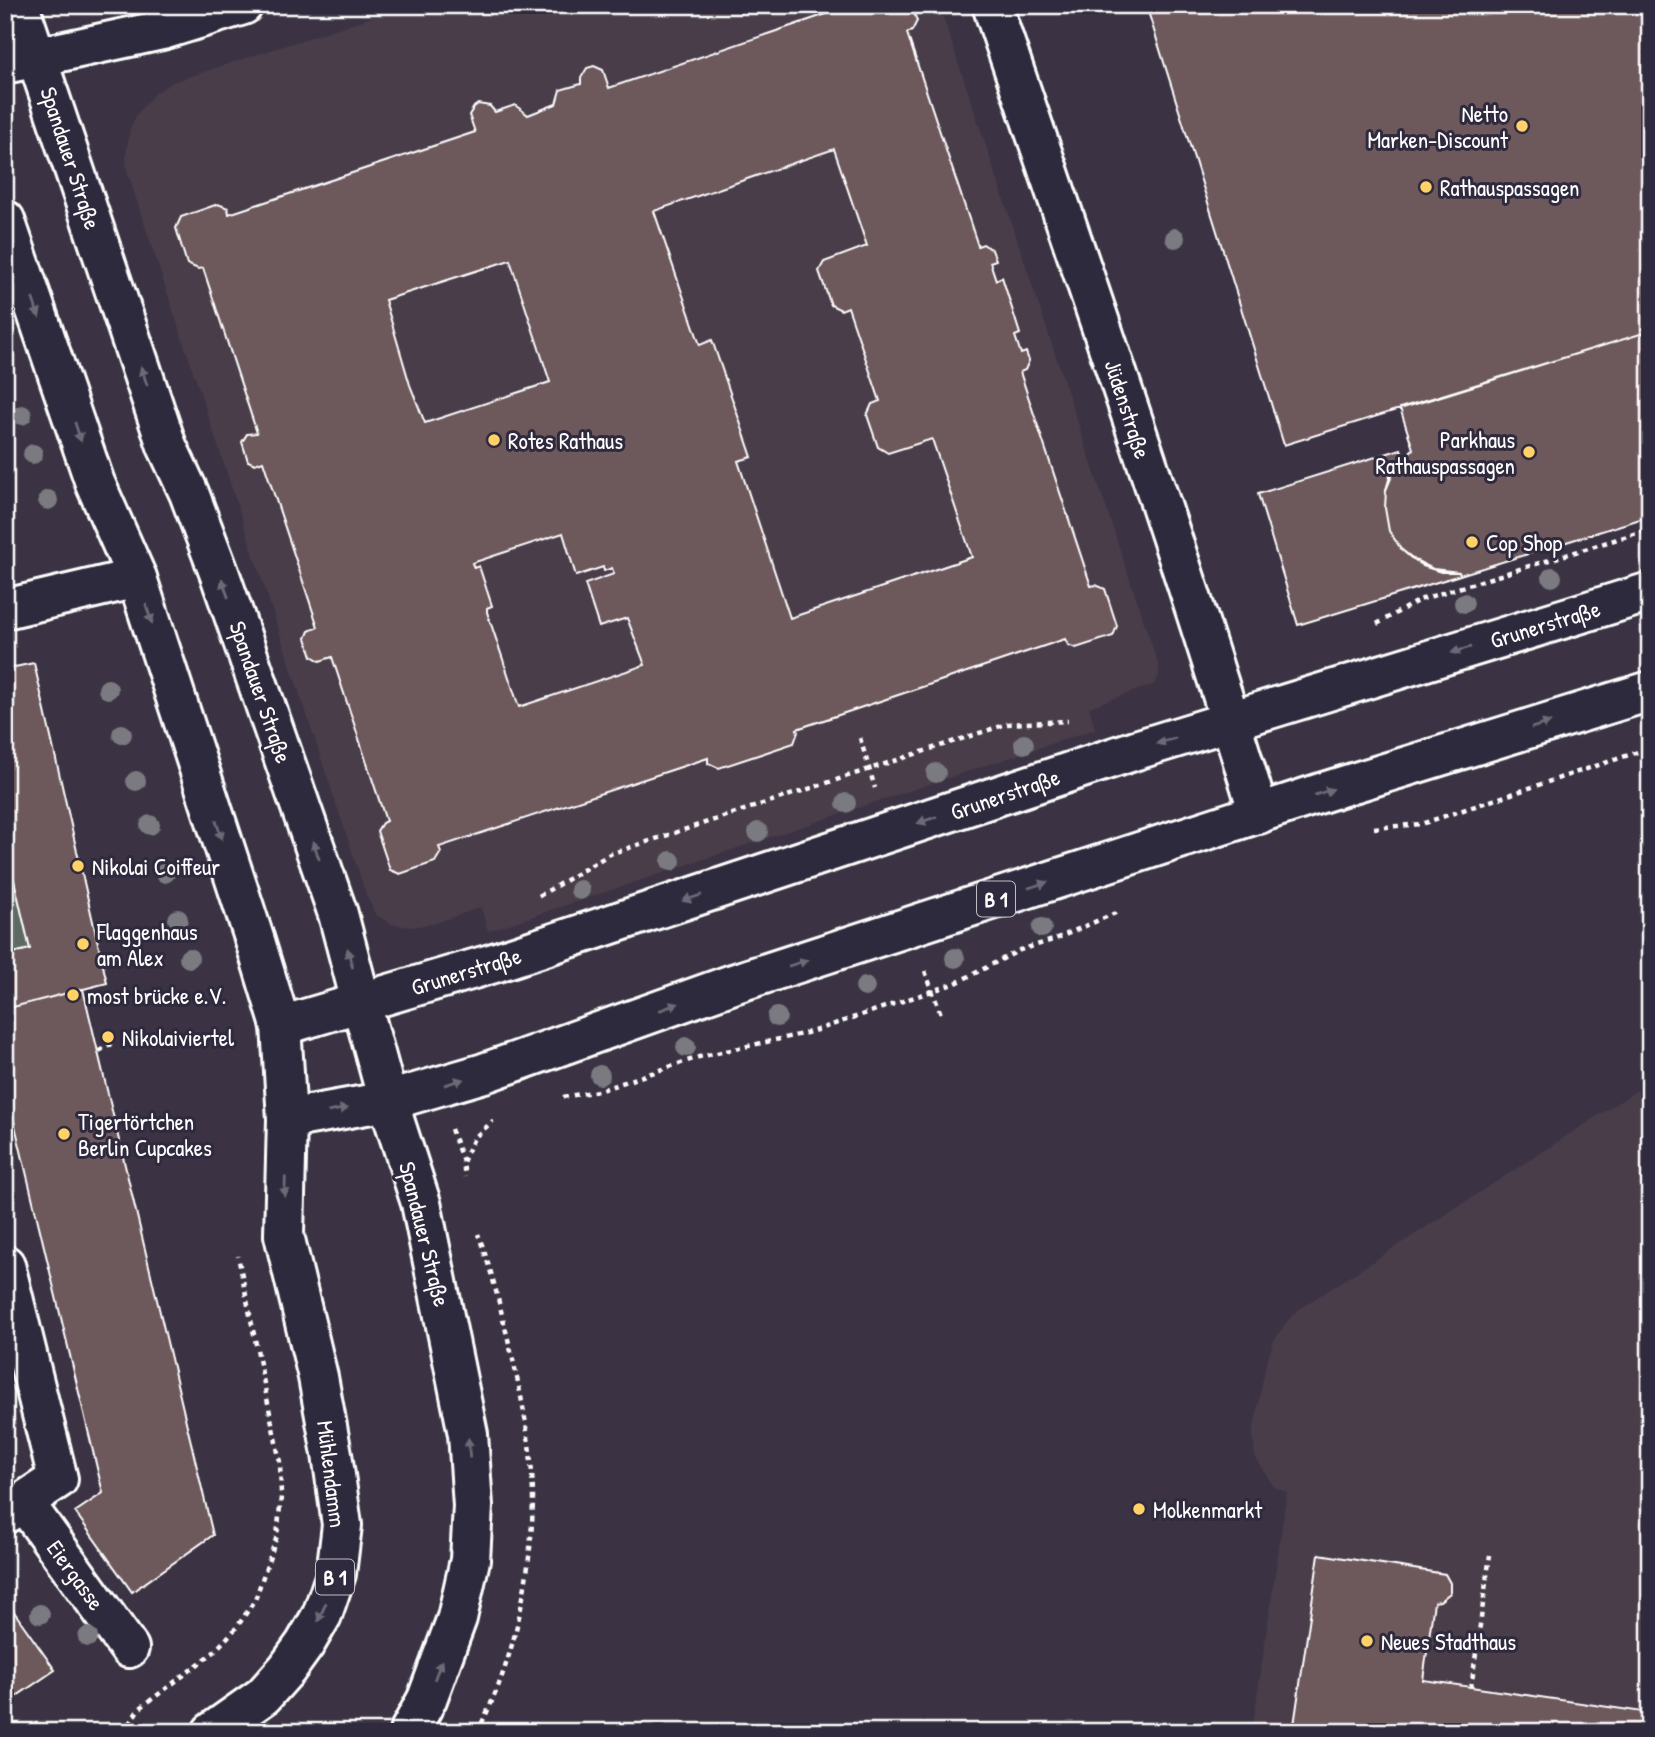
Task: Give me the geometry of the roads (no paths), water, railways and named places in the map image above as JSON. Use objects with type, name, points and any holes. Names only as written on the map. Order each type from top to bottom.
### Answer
[{"type":"main road","name":"Spandauer Straße","points":[[19,5],[21,61],[167,446],[189,493],[220,575],[338,914],[388,1101],[421,1203],[468,1434],[473,1506],[470,1560],[457,1618],[427,1699],[409,1732]]},
{"type":"main road","points":[[21,61],[162,30],[243,5]]},
{"type":"main road","name":"Jüdenstraße","points":[[992,5],[1231,721],[1259,814]]},
{"type":"main road","points":[[5,220],[95,483],[137,578],[281,1026]]},
{"type":"main road","points":[[5,609],[137,578]]},
{"type":"main road","name":"Grunerstraße","points":[[281,1026],[494,963],[1136,750],[1650,593]]},
{"type":"main road","name":"B 1","points":[[388,1101],[484,1073],[733,984],[1650,691]]},
{"type":"main road","name":"B 1","points":[[281,1026],[287,1119]]},
{"type":"main road","points":[[287,1119],[388,1101]]},
{"type":"main road","name":"Mühlendamm","points":[[212,1732],[263,1696],[305,1644],[322,1615],[336,1574],[342,1525],[318,1377],[284,1236],[287,1119]]},
{"type":"main road","points":[[5,1265],[58,1479],[15,1508]]},
{"type":"main road","name":"Eiergasse","points":[[15,1508],[129,1648]]},
{"type":"place","name":"Netto Marken-Discount","points":[[1522,126]]},
{"type":"place","name":"Rathauspassagen","points":[[1426,187]]},
{"type":"place","name":"Rotes Rathaus","points":[[494,440]]},
{"type":"place","name":"Parkhaus Rathauspassagen","points":[[1529,452]]},
{"type":"place","name":"Cop Shop","points":[[1472,542]]},
{"type":"place","name":"Nikolai Coiffeur","points":[[78,866]]},
{"type":"place","name":"Flaggenhaus am Alex","points":[[83,944]]},
{"type":"place","name":"most brücke e.V.","points":[[73,995]]},
{"type":"place","name":"Nikolaiviertel","points":[[108,1037]]},
{"type":"place","name":"Tigertörtchen Berlin Cupcakes","points":[[64,1134]]},
{"type":"place","name":"Molkenmarkt","points":[[1139,1509]]},
{"type":"place","name":"Neues Stadthaus","points":[[1367,1641]]}]
